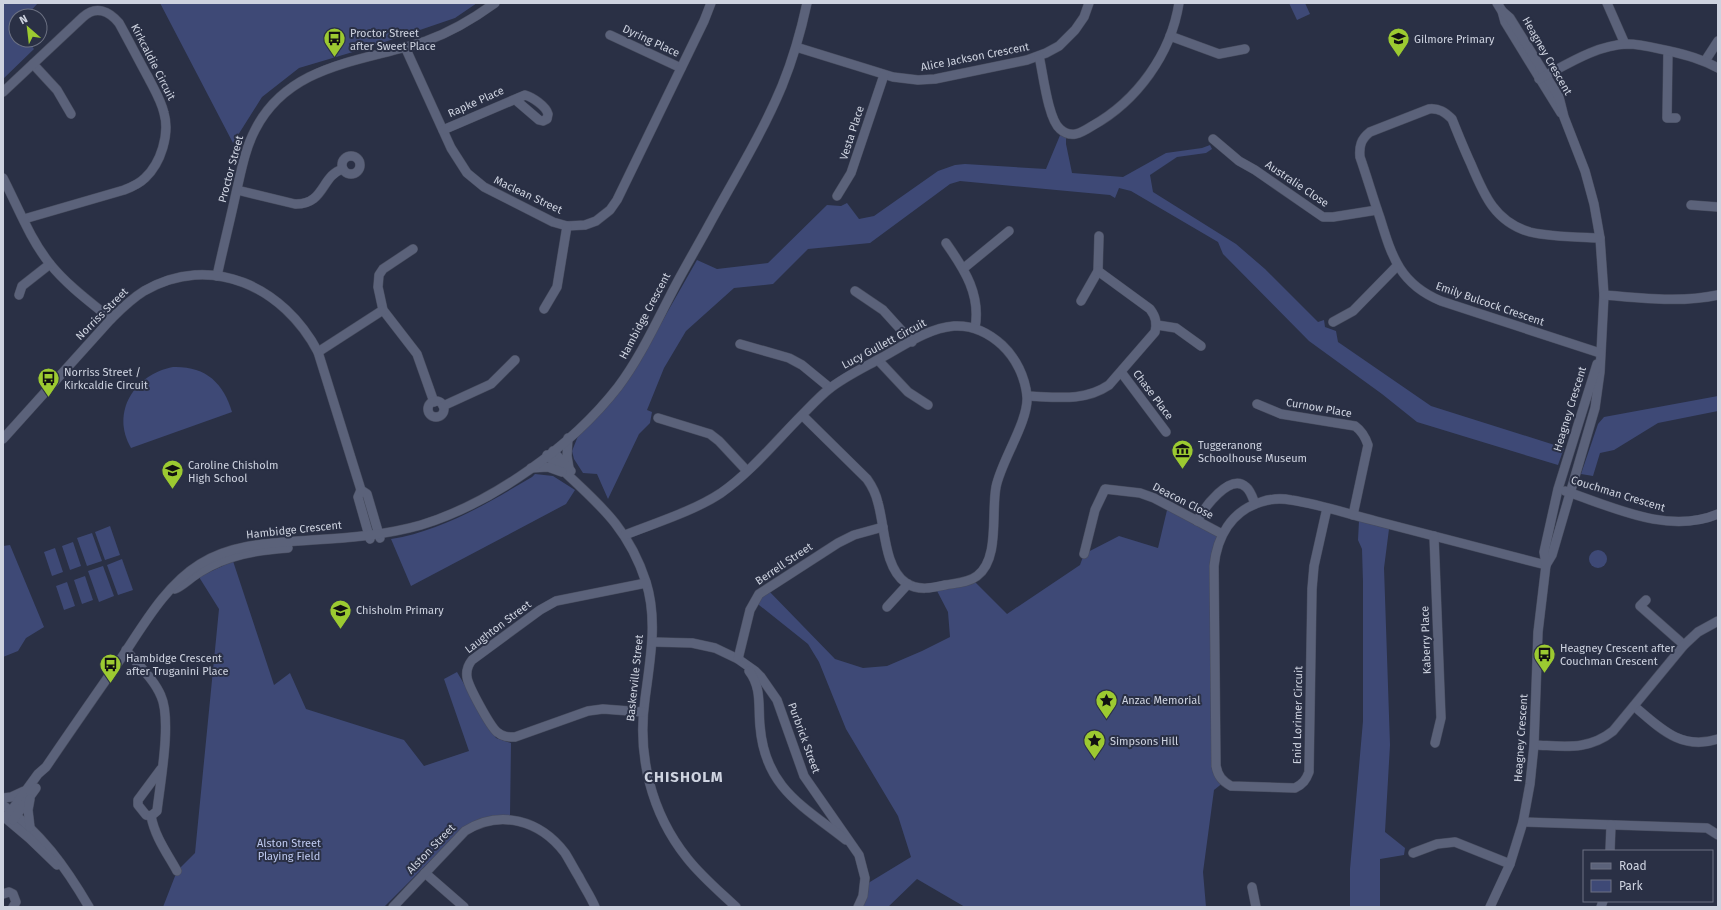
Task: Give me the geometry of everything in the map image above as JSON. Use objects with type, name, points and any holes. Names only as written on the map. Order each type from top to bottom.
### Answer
[{"type":"street","name":"Proctor Street","points":[[217,276],[245,157],[252,137],[267,110],[280,96],[295,83],[322,70],[405,47],[451,30],[475,17],[494,3]]},
{"type":"street","name":"Maclean Street","points":[[405,47],[442,130],[458,161],[478,183],[503,198],[553,222],[567,226],[585,225],[601,218],[610,210],[620,193],[682,68],[711,3]]},
{"type":"street","name":"Hambidge Crescent","points":[[10,817],[29,792],[38,774],[46,767],[156,607],[170,592],[177,581],[198,566],[218,555],[239,548],[269,543],[370,537],[382,535],[439,518],[495,491],[530,468],[584,425],[618,386],[640,354],[677,283],[766,122],[796,48],[807,3]]},
{"type":"street","name":"Alice Jackson Crescent","points":[[796,48],[884,75],[910,80],[935,79],[1039,56],[1065,41],[1084,17],[1089,3]]},
{"type":"street","points":[[1039,56],[1054,121],[1064,132],[1073,135],[1080,134],[1103,120],[1130,98],[1152,69],[1170,36],[1179,3]]},
{"type":"street","points":[[1607,3],[1626,44]]},
{"type":"street","name":"Heagney Crescent","points":[[1499,7],[1505,22],[1542,77],[1564,117],[1585,171],[1594,204],[1600,238],[1604,295],[1598,390],[1595,408],[1552,555],[1546,565]]},
{"type":"street","name":"Kirkcaldie Circuit","points":[[3,92],[88,12],[99,10],[107,12],[119,23],[160,101],[166,118],[166,129],[158,159],[152,170],[145,178],[135,185],[24,219]]},
{"type":"street","name":"Dyring Place","points":[[610,35],[682,68]]},
{"type":"street","points":[[1170,36],[1219,54],[1245,49]]},
{"type":"street","points":[[1705,61],[1718,41]]},
{"type":"street","points":[[1542,77],[1599,49],[1626,44],[1647,46],[1668,51],[1705,61],[1718,68]]},
{"type":"street","points":[[1667,118],[1668,51]]},
{"type":"street","points":[[33,64],[57,90],[71,114]]},
{"type":"street","name":"Vesta Place","points":[[837,196],[851,173],[884,75]]},
{"type":"street","name":"Rapke Place","points":[[442,130],[518,98]]},
{"type":"street","name":"Emily Bulcock Crescent","points":[[1600,238],[1530,232],[1518,228],[1501,216],[1483,194],[1452,119],[1444,112],[1429,109],[1370,132],[1364,136],[1361,142],[1359,149],[1360,157],[1390,250],[1397,266],[1417,288],[1428,296],[1600,354]]},
{"type":"street","name":"Australie Close","points":[[1213,139],[1240,161],[1323,217],[1333,217],[1377,210]]},
{"type":"street","points":[[237,190],[295,204],[303,204],[311,202],[334,174],[343,169]]},
{"type":"street","points":[[3,178],[37,244],[50,264],[76,290],[111,319]]},
{"type":"street","points":[[1691,205],[1718,207]]},
{"type":"street","points":[[544,309],[557,287],[567,226]]},
{"type":"street","points":[[964,268],[1010,231]]},
{"type":"street","points":[[1081,301],[1098,270],[1099,236]]},
{"type":"street","points":[[946,243],[964,268],[974,294],[976,310],[975,328]]},
{"type":"street","points":[[413,250],[388,264],[383,269],[379,275],[378,287],[383,310],[417,354],[434,402]]},
{"type":"street","points":[[13,282],[21,290],[50,264]]},
{"type":"street","points":[[1333,322],[1353,311],[1397,266]]},
{"type":"street","points":[[1027,396],[1077,397],[1088,396],[1099,392],[1109,385],[1155,332],[1157,325],[1155,316],[1150,309],[1098,270]]},
{"type":"street","name":"Norriss Street","points":[[3,439],[128,302],[160,284],[188,276],[217,276],[247,283],[275,299],[299,323],[318,352],[361,490],[367,494],[382,535]]},
{"type":"street","points":[[855,291],[882,310],[912,342]]},
{"type":"street","points":[[1604,295],[1669,300],[1694,299],[1718,295]]},
{"type":"street","points":[[318,352],[383,310]]},
{"type":"street","points":[[1157,325],[1176,328],[1201,346]]},
{"type":"street","name":"Lucy Gullett Circuit","points":[[625,535],[702,504],[720,494],[747,471],[830,388],[878,360],[938,329],[952,326],[975,328],[989,335],[1006,349],[1019,369],[1027,396],[1024,415],[996,486],[992,548],[984,569],[976,577],[967,581],[928,588],[918,588],[908,584]]},
{"type":"street","points":[[740,344],[789,358],[802,365],[830,388]]},
{"type":"street","name":"Heagney Crescent","points":[[1490,907],[1510,864],[1523,822],[1530,784],[1534,745],[1538,632],[1546,565],[1544,552],[1558,489],[1600,354]]},
{"type":"street","points":[[443,406],[491,384],[515,360]]},
{"type":"street","points":[[878,360],[908,392],[928,405]]},
{"type":"street","name":"Chase Place","points":[[1121,372],[1166,432]]},
{"type":"street","points":[[434,402],[439,402],[443,406],[443,412],[438,417],[433,417],[428,413],[430,404],[434,402]]},
{"type":"street","name":"Curnow Place","points":[[1257,404],[1281,414],[1355,426],[1360,429],[1365,436],[1368,445],[1353,515]]},
{"type":"street","points":[[802,415],[867,479],[873,487],[878,502],[892,568],[898,576],[908,584],[886,607]]},
{"type":"street","points":[[658,418],[710,434],[719,441],[747,471]]},
{"type":"street","points":[[530,468],[548,467],[567,471],[568,438]]},
{"type":"street","name":"Baskerville Street","points":[[550,453],[614,520],[625,535],[634,552],[646,583],[651,606],[652,642],[643,712],[642,735],[644,758],[652,791],[661,816],[686,857],[702,875],[736,907]]},
{"type":"street","points":[[1197,521],[1211,501],[1234,483],[1240,483],[1246,487],[1255,504]]},
{"type":"street","name":"Deacon Close","points":[[1084,554],[1095,510],[1105,489],[1140,493],[1154,498],[1222,534]]},
{"type":"street","name":"Couchman Crescent","points":[[1558,489],[1644,517],[1661,521],[1695,521],[1718,514]]},
{"type":"street","name":"Norriss Street","points":[[361,490],[358,497],[370,537]]},
{"type":"street","name":"Enid Lorimer Circuit","points":[[1327,508],[1314,566],[1312,589],[1310,768],[1306,779],[1301,785],[1295,788],[1231,786],[1224,782],[1217,771],[1214,566],[1216,553],[1222,534],[1236,516],[1255,504],[1276,499],[1290,500],[1327,508],[1546,565]]},
{"type":"street","name":"Berrell Street","points":[[740,660],[750,610],[759,594],[838,543],[854,535],[883,527]]},
{"type":"street","name":"Kaberry Place","points":[[1434,536],[1441,718],[1435,743]]},
{"type":"street","name":"Laughton Street","points":[[643,712],[603,709],[588,711],[515,737],[503,736],[492,726],[469,685],[467,671],[472,660],[540,610],[556,601],[646,583]]},
{"type":"street","points":[[1640,606],[1684,645]]},
{"type":"street","points":[[1534,745],[1587,745],[1598,741],[1613,731],[1684,645],[1698,632],[1718,621]]},
{"type":"street","name":"Purbrick Street","points":[[652,642],[692,643],[715,648],[740,660],[755,671],[777,700],[804,776],[812,790],[854,846],[862,864],[865,878],[863,896],[858,907]]},
{"type":"street","points":[[126,650],[156,687],[165,708],[166,725],[157,811],[151,816]]},
{"type":"street","name":"Purbrick Street","points":[[740,660],[751,673],[758,686],[762,741],[766,756],[776,779],[797,803],[854,846]]},
{"type":"street","points":[[1634,706],[1664,731],[1682,740],[1694,743],[1705,743],[1718,739]]},
{"type":"street","points":[[151,816],[144,813],[138,805],[138,800],[161,769]]},
{"type":"street","points":[[3,798],[29,792],[28,810],[30,827]]},
{"type":"street","points":[[3,805],[10,817],[71,879]]},
{"type":"street","points":[[151,816],[157,837],[177,871]]},
{"type":"street","points":[[10,817],[30,827],[50,848],[89,907]]},
{"type":"street","name":"Alston Street","points":[[393,907],[465,831],[476,824],[495,819],[515,820],[529,825],[542,832],[554,842],[565,853],[595,907]]},
{"type":"street","points":[[1523,822],[1707,828],[1718,835]]},
{"type":"street","points":[[1610,850],[1611,825]]},
{"type":"street","points":[[1413,853],[1437,844],[1455,842],[1510,864]]},
{"type":"street","points":[[425,873],[464,907]]},
{"type":"street","points":[[1252,887],[1256,907]]},
{"type":"street","points":[[3,894],[9,892],[13,894],[17,905]]},
{"type":"green space","points":[[3,3],[38,3],[33,8],[8,8],[8,48],[34,49],[3,79]]},
{"type":"green space","points":[[160,3],[477,3],[455,18],[373,46],[299,68],[262,97],[233,143]]},
{"type":"green space","points":[[1289,3],[1305,3],[1310,14],[1297,20]]},
{"type":"green space","points":[[1061,133],[1066,135],[1066,144],[1072,173],[1123,177],[1166,153],[1202,148],[1210,145],[1212,149],[1206,153],[1177,157],[1150,175],[1153,192],[1236,244],[1265,269],[1318,322],[1324,320],[1325,327],[1336,331],[1338,342],[1431,406],[1564,448],[1558,465],[1417,422],[1382,394],[1309,341],[1223,254],[1218,242],[1131,191],[1119,188],[1115,198],[1110,195],[960,181],[950,184],[870,243],[808,249],[773,284],[734,288],[686,331],[664,368],[647,410],[652,412],[650,423],[639,434],[608,499],[597,474],[583,473],[574,459],[572,451],[578,436],[599,415],[639,362],[697,260],[717,269],[768,263],[827,205],[841,206],[847,203],[859,219],[874,216],[938,171],[955,165],[965,164],[1046,169]]},
{"type":"green space","points":[[173,367],[194,369],[211,378],[218,384],[223,392],[232,412],[131,448],[125,434],[123,421],[125,408],[130,397],[137,386],[147,378],[159,371]]},
{"type":"green space","points":[[1718,396],[1718,411],[1658,423],[1614,450],[1600,453],[1593,476],[1581,474],[1598,424],[1604,417]]},
{"type":"green space","points":[[535,474],[553,476],[575,490],[566,504],[411,586],[391,539],[428,530],[464,515],[499,497]]},
{"type":"green space","name":"Simpsons Hill","points":[[1168,506],[1222,534],[1216,553],[1216,766],[1224,782],[1214,790],[1203,872],[1206,907],[965,907],[917,879],[888,907],[856,907],[865,885],[911,857],[898,816],[846,729],[819,662],[808,644],[754,601],[766,588],[835,659],[863,668],[887,666],[950,637],[948,612],[935,587],[972,579],[1007,614],[1080,565],[1084,554],[1119,536],[1158,548]]},
{"type":"green space","points":[[1359,521],[1389,529],[1384,568],[1390,745],[1385,832],[1405,848],[1404,855],[1380,859],[1380,907],[1350,907],[1350,869],[1363,721],[1363,582],[1362,549],[1358,540]]},
{"type":"green space","points":[[110,526],[120,555],[105,560],[95,532]]},
{"type":"green space","points":[[92,533],[102,561],[87,566],[77,538]]},
{"type":"green space","points":[[73,542],[81,566],[70,570],[62,546]]},
{"type":"green space","points":[[10,545],[44,627],[26,638],[18,651],[3,657],[3,546]]},
{"type":"green space","points":[[55,548],[63,572],[52,576],[44,552]]},
{"type":"green space","points":[[1598,550],[1604,553],[1607,559],[1604,565],[1598,568],[1592,565],[1589,559],[1592,553]]},
{"type":"green space","points":[[122,559],[133,590],[118,595],[107,565]]},
{"type":"green space","name":"Alston Street Playing Field","points":[[233,561],[274,685],[290,673],[306,709],[404,740],[424,766],[469,751],[444,679],[457,672],[496,738],[511,743],[510,815],[485,818],[474,822],[457,834],[384,907],[163,907],[177,871],[195,853],[219,609],[199,577]]},
{"type":"green space","points":[[103,566],[114,596],[99,602],[88,571]]},
{"type":"green space","points":[[85,576],[93,600],[82,604],[74,580]]},
{"type":"green space","points":[[67,582],[75,606],[64,610],[56,586]]},
{"type":"place","name":"Proctor Street after Sweet Place","points":[[335,58]]},
{"type":"place","name":"Gilmore Primary","points":[[1399,58]]},
{"type":"place","name":"Norriss Street / Kirkcaldie Circuit","points":[[49,398]]},
{"type":"place","name":"Tuggeranong Schoolhouse Museum","points":[[1182,470]]},
{"type":"place","name":"Caroline Chisholm High School","points":[[172,490]]},
{"type":"place","name":"Chisholm Primary","points":[[341,630]]},
{"type":"place","name":"Heagney Crescent after Couchman Crescent","points":[[1544,674]]},
{"type":"place","name":"Hambidge Crescent after Truganini Place","points":[[110,684]]},
{"type":"place","name":"Anzac Memorial","points":[[1106,720]]},
{"type":"place","name":"Simpsons Hill","points":[[1094,760]]},
{"type":"district","name":"CHISHOLM","points":[[684,777]]}]
